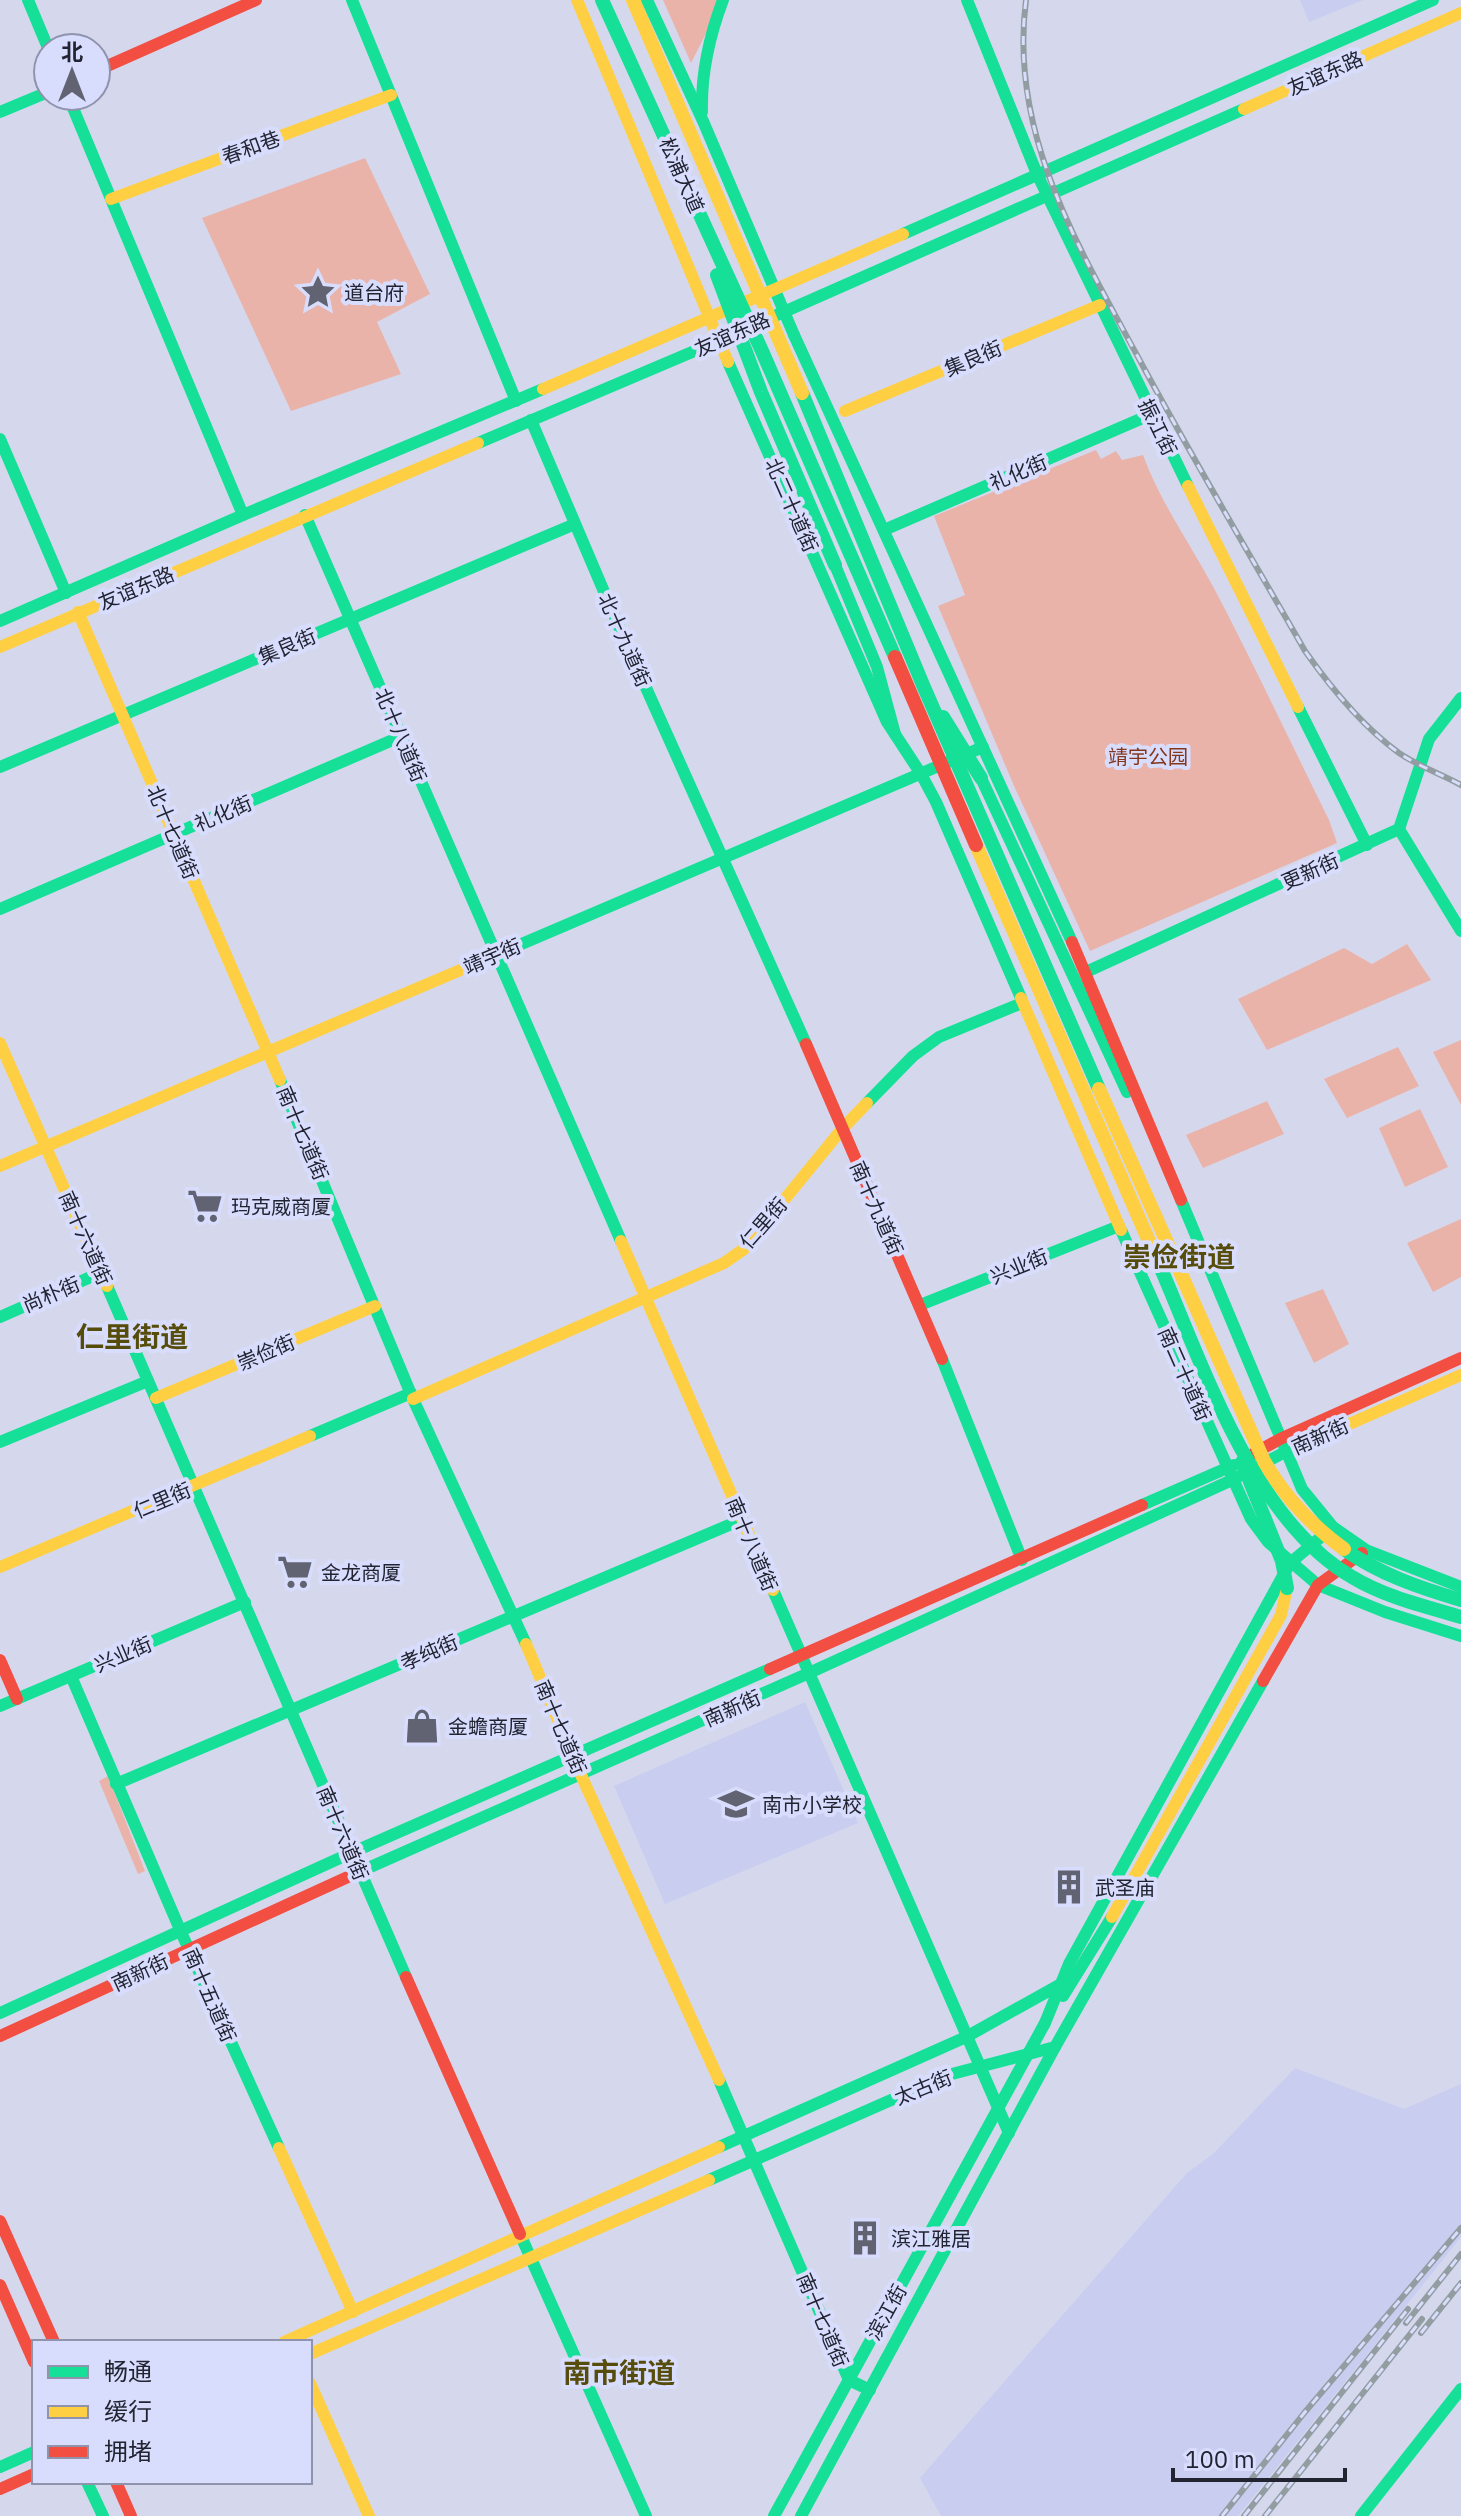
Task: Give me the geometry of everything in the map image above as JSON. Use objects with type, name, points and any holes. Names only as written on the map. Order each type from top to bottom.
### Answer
[{"type":"main road","points":[[28,0],[41,32]]},
{"type":"main road","points":[[112,64],[256,0]]},
{"type":"main road","points":[[352,0],[516,401]]},
{"type":"main road","name":"北二十道街","points":[[577,0],[718,341],[880,707],[921,774],[1022,1003]]},
{"type":"main road","name":"松浦大道","points":[[602,0],[762,351],[1222,1410]]},
{"type":"main road","name":"松浦大道","points":[[633,0],[788,338]]},
{"type":"main road","points":[[647,0],[703,121],[784,312],[788,338],[923,685],[1270,1472],[1298,1511],[1341,1549],[1400,1580],[1461,1600]]},
{"type":"main road","points":[[703,121],[703,73],[723,0]]},
{"type":"main road","name":"振江街","points":[[967,0],[1037,174],[1152,414],[1367,845]]},
{"type":"main road","name":"友谊东路","points":[[0,621],[775,291],[1433,0]]},
{"type":"main road","name":"友谊东路","points":[[0,647],[718,341],[1461,13]]},
{"type":"main road","name":"春和巷","points":[[111,199],[391,95]]},
{"type":"main road","points":[[0,112],[32,99]]},
{"type":"main road","points":[[75,112],[243,515]]},
{"type":"main road","points":[[657,121],[761,392],[877,667],[895,734]]},
{"type":"main road","name":"集良街","points":[[845,411],[1100,305]]},
{"type":"main road","points":[[788,338],[884,530],[1086,972],[1302,1489],[1333,1527],[1366,1550],[1461,1587]]},
{"type":"main road","name":"礼化街","points":[[884,530],[1152,414]]},
{"type":"main road","name":"北十九道街","points":[[531,420],[724,858]]},
{"type":"main road","points":[[0,439],[66,593]]},
{"type":"main road","name":"北十八道街","points":[[305,515],[495,955]]},
{"type":"main road","name":"集良街","points":[[0,767],[575,524]]},
{"type":"main road","name":"北十七道街","points":[[78,612],[268,1051]]},
{"type":"main road","points":[[923,685],[981,778],[1228,1310]]},
{"type":"main road","points":[[1461,698],[1429,739],[1401,824],[1461,931]]},
{"type":"main road","name":"礼化街","points":[[0,909],[402,736]]},
{"type":"main road","name":"靖宇街","points":[[0,1166],[983,747]]},
{"type":"main road","points":[[1401,824],[1461,918]]},
{"type":"main road","name":"更新街","points":[[1086,972],[1367,845],[1401,824]]},
{"type":"main road","name":"南十九道街","points":[[724,858],[920,1305],[1022,1560]]},
{"type":"main road","name":"南十八道街","points":[[495,955],[647,1297],[1009,2133]]},
{"type":"main road","name":"仁里街","points":[[0,1567],[724,1263],[744,1249],[842,1129],[913,1056],[939,1037],[1022,1003]]},
{"type":"main road","name":"南二十道街","points":[[1022,1003],[1251,1519],[1268,1542],[1318,1585],[1385,1612],[1461,1636]]},
{"type":"main road","name":"南十六道街","points":[[0,1043],[245,1602],[359,1872],[533,2256],[646,2516]]},
{"type":"main road","name":"南十七道街","points":[[268,1051],[412,1396],[514,1616],[572,1755],[745,2138],[849,2380],[870,2390]]},
{"type":"main road","name":"兴业街","points":[[920,1305],[1119,1226]]},
{"type":"main road","name":"尚朴街","points":[[0,1317],[102,1272]]},
{"type":"main road","name":"崇俭街","points":[[156,1398],[375,1306]]},
{"type":"main road","name":"南新街","points":[[0,2036],[359,1872],[809,1673],[1230,1474],[1461,1358]]},
{"type":"main road","name":"南新街","points":[[1283,1445],[1461,1375]]},
{"type":"main road","points":[[0,1442],[148,1381]]},
{"type":"main road","points":[[1045,2023],[1112,1917],[1281,1615],[1287,1588],[1282,1561],[1222,1410]]},
{"type":"main road","points":[[1222,1410],[1269,1498],[1309,1546],[1352,1577],[1387,1593],[1461,1617]]},
{"type":"main road","name":"南新街","points":[[0,2013],[800,1654],[1230,1474]]},
{"type":"main road","name":"孝纯街","points":[[116,1784],[741,1520]]},
{"type":"main road","points":[[1045,2023],[1069,1964],[1290,1563],[1333,1527]]},
{"type":"main road","points":[[1055,2047],[1318,1585],[1366,1550]]},
{"type":"main road","name":"兴业街","points":[[0,1706],[245,1602]]},
{"type":"main road","points":[[0,1660],[17,1699]]},
{"type":"main road","name":"南十五道街","points":[[71,1676],[181,1932],[353,2312]]},
{"type":"main road","name":"太古街","points":[[289,2340],[966,2037],[1061,1984]]},
{"type":"main road","name":"滨江街","points":[[774,2516],[1045,2023]]},
{"type":"main road","name":"太古街","points":[[312,2353],[948,2075],[1055,2047]]},
{"type":"main road","name":"滨江街","points":[[801,2516],[1055,2047]]},
{"type":"main road","points":[[0,2221],[53,2340]]},
{"type":"main road","points":[[0,2285],[32,2357]]},
{"type":"main road","points":[[312,2388],[369,2516]]},
{"type":"main road","points":[[1361,2516],[1461,2389]]},
{"type":"main road","points":[[1370,2516],[1461,2402]]},
{"type":"main road","points":[[0,2467],[32,2453]]},
{"type":"main road","points":[[0,2489],[32,2475]]},
{"type":"main road","points":[[88,2484],[103,2516]]},
{"type":"main road","points":[[117,2484],[131,2516]]},
{"type":"shaded area","points":[[1300,0],[1363,0],[1309,22]]},
{"type":"shaded area","name":"南市小学校","points":[[805,1702],[858,1823],[665,1904],[614,1786]]},
{"type":"shaded area","points":[[1295,2068],[1404,2109],[1461,2084],[1461,2237],[1238,2516],[941,2516],[920,2478],[1187,2173],[1213,2154]]},
{"type":"green space","points":[[663,0],[723,0],[691,63]]},
{"type":"green space","points":[[365,158],[430,294],[377,322],[401,374],[291,411],[202,218]]},
{"type":"green space","name":"靖宇公园","points":[[1096,450],[1101,459],[1116,451],[1122,460],[1143,455],[1167,507],[1244,647],[1329,820],[1337,843],[1090,951],[1014,786],[938,606],[965,595],[934,516]]},
{"type":"green space","points":[[1407,944],[1431,980],[1267,1050],[1238,999],[1344,948],[1372,964]]},
{"type":"green space","points":[[1461,1040],[1461,1105],[1433,1052]]},
{"type":"green space","points":[[1398,1047],[1419,1086],[1347,1118],[1324,1079]]},
{"type":"green space","points":[[1267,1101],[1284,1134],[1203,1168],[1186,1135]]},
{"type":"green space","points":[[1420,1109],[1448,1167],[1405,1187],[1379,1128]]},
{"type":"green space","points":[[1461,1219],[1461,1277],[1433,1292],[1407,1243]]},
{"type":"green space","points":[[1323,1289],[1349,1344],[1314,1363],[1285,1303]]},
{"type":"green space","points":[[108,1776],[145,1871],[138,1874],[99,1781]]},
{"type":"railway","points":[[1026,0],[1023,51],[1028,100],[1039,147],[1075,238],[1164,405],[1305,651],[1325,679],[1360,719],[1399,753],[1461,785]]},
{"type":"railway","points":[[1222,2516],[1305,2412],[1461,2228]]},
{"type":"railway","points":[[1406,2323],[1461,2254]]},
{"type":"railway","points":[[1421,2333],[1461,2283]]},
{"type":"railway","points":[[1244,2516],[1408,2309]]},
{"type":"railway","points":[[1265,2516],[1422,2319]]},
{"type":"traffic: fast","points":[[28,0],[41,32]]},
{"type":"traffic: fast","points":[[352,0],[516,401]]},
{"type":"traffic: fast","points":[[602,0],[762,351],[895,657]]},
{"type":"traffic: fast","points":[[647,0],[703,121],[794,335]]},
{"type":"traffic: fast","points":[[702,112],[707,55],[723,0]]},
{"type":"traffic: fast","points":[[967,0],[1037,174],[1188,486]]},
{"type":"traffic: fast","points":[[903,234],[1433,0]]},
{"type":"traffic: fast","points":[[0,112],[32,99]]},
{"type":"traffic: fast","points":[[478,443],[718,341],[1244,109]]},
{"type":"traffic: fast","points":[[75,112],[243,515]]},
{"type":"traffic: fast","points":[[717,275],[761,392],[835,565]]},
{"type":"traffic: fast","points":[[794,335],[1072,942]]},
{"type":"traffic: fast","points":[[728,362],[887,722],[936,802],[1021,998]]},
{"type":"traffic: fast","points":[[0,621],[543,389]]},
{"type":"traffic: fast","points":[[802,393],[923,685],[1099,1089]]},
{"type":"traffic: fast","points":[[884,530],[1152,414]]},
{"type":"traffic: fast","points":[[531,420],[625,641],[806,1044]]},
{"type":"traffic: fast","points":[[0,439],[66,593]]},
{"type":"traffic: fast","points":[[305,515],[621,1241]]},
{"type":"traffic: fast","points":[[0,767],[575,524]]},
{"type":"traffic: fast","points":[[835,565],[877,667],[895,734]]},
{"type":"traffic: fast","points":[[1086,972],[1399,829],[1429,739],[1461,698]]},
{"type":"traffic: fast","points":[[1298,707],[1367,845]]},
{"type":"traffic: fast","points":[[943,717],[981,778]]},
{"type":"traffic: fast","points":[[0,909],[402,736]]},
{"type":"traffic: fast","points":[[491,957],[983,747]]},
{"type":"traffic: fast","points":[[981,778],[1127,1092]]},
{"type":"traffic: fast","points":[[1399,829],[1461,931]]},
{"type":"traffic: fast","points":[[867,1103],[913,1056],[939,1037],[1022,1003]]},
{"type":"traffic: fast","points":[[280,1080],[413,1399],[526,1644]]},
{"type":"traffic: fast","points":[[1181,1200],[1302,1489],[1333,1527],[1366,1550],[1461,1587]]},
{"type":"traffic: fast","points":[[920,1305],[1119,1226]]},
{"type":"traffic: fast","points":[[1121,1230],[1251,1519],[1268,1542],[1318,1585],[1385,1612],[1461,1636]]},
{"type":"traffic: fast","points":[[1159,1264],[1235,1437],[1259,1480],[1286,1518],[1317,1551],[1352,1577],[1391,1596],[1461,1617]]},
{"type":"traffic: fast","points":[[0,1317],[102,1272]]},
{"type":"traffic: fast","points":[[107,1286],[406,1977]]},
{"type":"traffic: fast","points":[[942,1359],[1022,1560]]},
{"type":"traffic: fast","points":[[0,1442],[148,1381]]},
{"type":"traffic: fast","points":[[310,1436],[411,1393]]},
{"type":"traffic: fast","points":[[350,1876],[809,1673],[1322,1436]]},
{"type":"traffic: fast","points":[[1242,1462],[1282,1561],[1287,1588]]},
{"type":"traffic: fast","points":[[1142,1505],[1234,1465]]},
{"type":"traffic: fast","points":[[116,1784],[741,1520]]},
{"type":"traffic: fast","points":[[774,2516],[1045,2023],[1069,1964],[1290,1563],[1333,1527]]},
{"type":"traffic: fast","points":[[1344,1549],[1400,1579],[1461,1600]]},
{"type":"traffic: fast","points":[[773,1590],[1009,2133]]},
{"type":"traffic: fast","points":[[0,1706],[245,1602]]},
{"type":"traffic: fast","points":[[0,2013],[351,1853],[770,1669]]},
{"type":"traffic: fast","points":[[71,1676],[181,1932],[279,2148]]},
{"type":"traffic: fast","points":[[801,2516],[1055,2047],[1263,1681]]},
{"type":"traffic: fast","points":[[1063,1996],[1112,1917]]},
{"type":"traffic: fast","points":[[719,2147],[966,2037],[1061,1984]]},
{"type":"traffic: fast","points":[[709,2180],[948,2075],[1055,2047]]},
{"type":"traffic: fast","points":[[719,2080],[849,2380],[870,2390]]},
{"type":"traffic: fast","points":[[520,2234],[646,2516]]},
{"type":"traffic: fast","points":[[1361,2516],[1461,2389]]},
{"type":"traffic: fast","points":[[0,2467],[32,2453]]},
{"type":"traffic: fast","points":[[88,2484],[103,2516]]},
{"type":"traffic: slow","points":[[577,0],[728,362]]},
{"type":"traffic: slow","points":[[633,0],[802,393]]},
{"type":"traffic: slow","points":[[1244,109],[1461,13]]},
{"type":"traffic: slow","points":[[111,199],[391,95]]},
{"type":"traffic: slow","points":[[543,389],[903,234]]},
{"type":"traffic: slow","points":[[845,411],[1100,305]]},
{"type":"traffic: slow","points":[[0,647],[478,443]]},
{"type":"traffic: slow","points":[[1188,486],[1298,707]]},
{"type":"traffic: slow","points":[[78,612],[280,1080]]},
{"type":"traffic: slow","points":[[976,845],[1159,1264]]},
{"type":"traffic: slow","points":[[0,1166],[491,957]]},
{"type":"traffic: slow","points":[[1021,998],[1121,1230]]},
{"type":"traffic: slow","points":[[0,1043],[107,1286]]},
{"type":"traffic: slow","points":[[1099,1089],[1264,1461],[1299,1509],[1344,1549]]},
{"type":"traffic: slow","points":[[413,1399],[724,1263],[744,1249],[867,1103]]},
{"type":"traffic: slow","points":[[621,1241],[773,1590]]},
{"type":"traffic: slow","points":[[156,1398],[375,1306]]},
{"type":"traffic: slow","points":[[1322,1436],[1461,1375]]},
{"type":"traffic: slow","points":[[0,1567],[310,1436]]},
{"type":"traffic: slow","points":[[1112,1917],[1281,1615],[1287,1588]]},
{"type":"traffic: slow","points":[[526,1644],[581,1775],[719,2080]]},
{"type":"traffic: slow","points":[[288,2340],[719,2147]]},
{"type":"traffic: slow","points":[[279,2148],[353,2312]]},
{"type":"traffic: slow","points":[[312,2353],[709,2180]]},
{"type":"traffic: slow","points":[[312,2388],[369,2516]]},
{"type":"traffic: jam","points":[[112,64],[256,0]]},
{"type":"traffic: jam","points":[[895,657],[976,845]]},
{"type":"traffic: jam","points":[[1072,942],[1181,1200]]},
{"type":"traffic: jam","points":[[806,1044],[942,1359]]},
{"type":"traffic: jam","points":[[1253,1454],[1461,1358]]},
{"type":"traffic: jam","points":[[770,1669],[1142,1505]]},
{"type":"traffic: jam","points":[[1263,1681],[1318,1585],[1362,1553]]},
{"type":"traffic: jam","points":[[0,1660],[17,1699]]},
{"type":"traffic: jam","points":[[0,2036],[350,1876]]},
{"type":"traffic: jam","points":[[406,1977],[520,2234]]},
{"type":"traffic: jam","points":[[0,2221],[53,2340]]},
{"type":"traffic: jam","points":[[0,2285],[32,2357]]},
{"type":"traffic: jam","points":[[0,2489],[32,2475]]},
{"type":"traffic: jam","points":[[117,2484],[131,2516]]},
{"type":"place","name":"道台府","points":[[318,292]]},
{"type":"place","name":"玛克威商厦","points":[[205,1206]]},
{"type":"place","name":"金龙商厦","points":[[295,1572]]},
{"type":"place","name":"金蟾商厦","points":[[422,1726]]},
{"type":"place","name":"南市小学校","points":[[736,1804]]},
{"type":"place","name":"武圣庙","points":[[1069,1887]]},
{"type":"place","name":"滨江雅居","points":[[865,2238]]},
{"type":"district","name":"崇俭街道","points":[[1179,1256]]},
{"type":"district","name":"仁里街道","points":[[132,1336]]},
{"type":"district","name":"南市街道","points":[[619,2372]]}]
